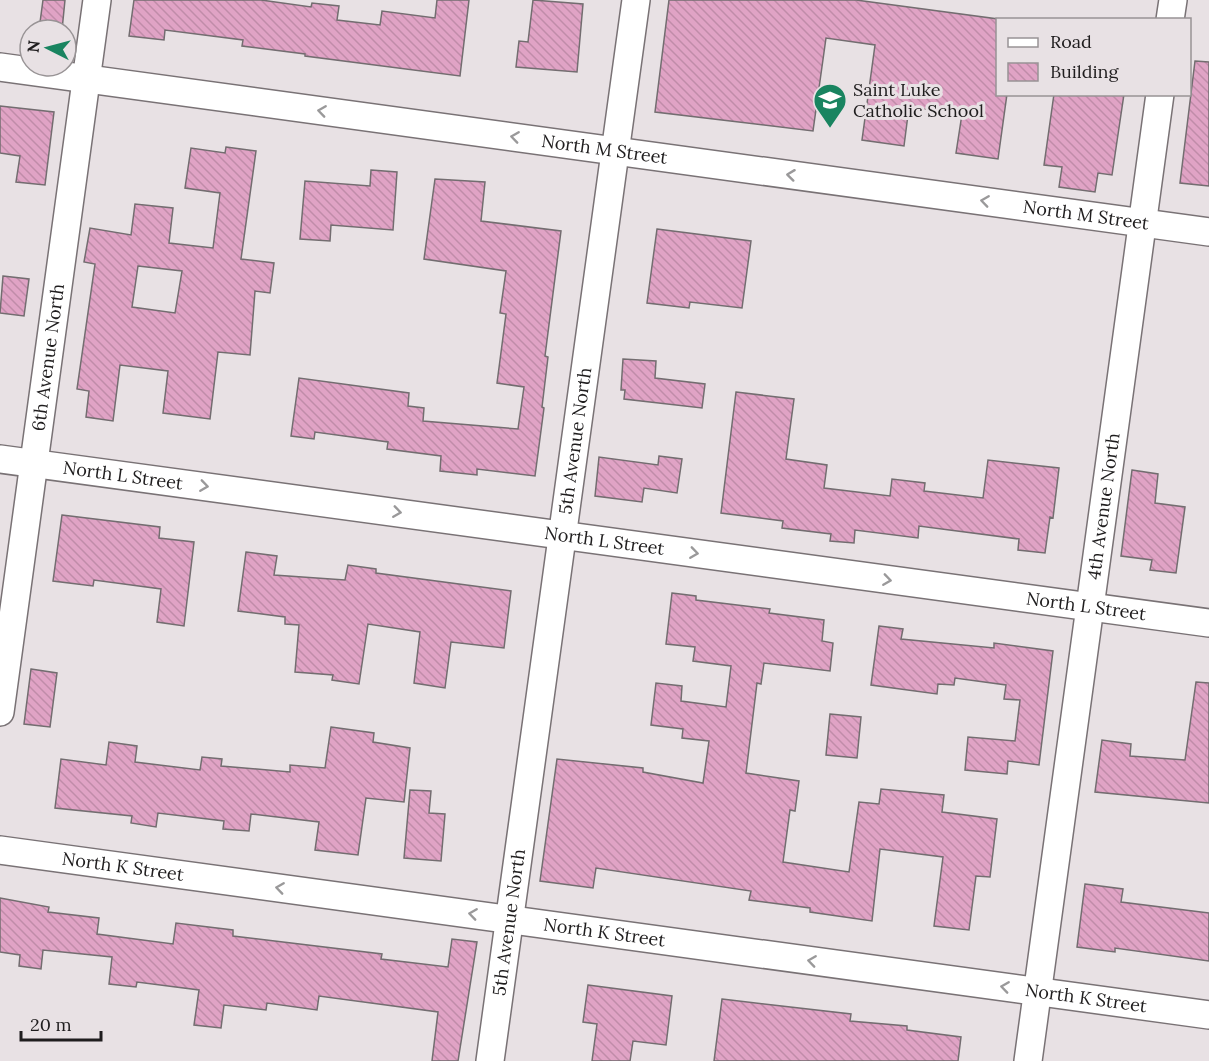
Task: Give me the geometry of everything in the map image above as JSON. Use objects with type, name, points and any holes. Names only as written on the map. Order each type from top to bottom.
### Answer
[{"type":"street","name":"6th Avenue North","points":[[0,712],[97,0]]},
{"type":"street","name":"5th Avenue North","points":[[490,1061],[636,0]]},
{"type":"street","points":[[1170,18],[1173,0]]},
{"type":"street","name":"North M Street","points":[[0,67],[1209,232]]},
{"type":"street","name":"4th Avenue North","points":[[1028,1061],[1160,96]]},
{"type":"street","name":"North L Street","points":[[0,459],[1209,624]]},
{"type":"street","name":"North K Street","points":[[0,850],[1209,1015]]},
{"type":"building","points":[[43,0],[65,0],[63,18],[41,18]]},
{"type":"building","points":[[134,0],[261,0],[311,7],[312,3],[339,6],[337,20],[380,25],[382,11],[435,18],[437,0],[469,0],[460,76],[305,56],[305,54],[242,46],[243,40],[165,30],[164,40],[129,36]]},
{"type":"building","points":[[533,0],[583,4],[577,72],[516,67],[519,41],[528,42]]},
{"type":"building","points":[[669,0],[856,0],[996,19],[996,96],[1007,96],[998,159],[956,153],[962,114],[909,107],[904,146],[862,140],[875,45],[826,38],[813,131],[655,112]]},
{"type":"building","points":[[1195,61],[1209,62],[1209,186],[1180,183]]},
{"type":"building","points":[[1054,96],[1124,96],[1112,175],[1098,173],[1095,192],[1059,187],[1062,167],[1044,165]]},
{"type":"building","points":[[0,106],[54,112],[45,185],[16,182],[20,156],[0,153]]},
{"type":"building","points":[[226,147],[256,151],[241,259],[274,263],[270,293],[255,291],[250,355],[218,352],[210,419],[163,413],[168,371],[120,365],[113,421],[86,417],[89,391],[77,389],[95,264],[84,262],[90,228],[131,235],[135,204],[173,208],[169,243],[213,248],[220,193],[185,188],[191,148],[225,153]],"holes":[[[138,266],[182,271],[175,313],[132,307]]]},
{"type":"building","points":[[371,170],[397,172],[393,230],[331,225],[330,241],[300,239],[305,181],[370,186]]},
{"type":"building","points":[[435,179],[485,182],[481,221],[561,231],[545,356],[548,357],[542,407],[544,408],[535,476],[477,469],[477,475],[440,471],[441,456],[387,449],[388,442],[315,432],[314,439],[291,436],[299,378],[409,393],[408,406],[424,408],[423,421],[518,429],[524,387],[497,383],[506,314],[500,313],[506,271],[424,259]]},
{"type":"building","points":[[657,229],[751,241],[742,308],[690,302],[689,308],[647,303]]},
{"type":"building","points":[[3,276],[29,279],[24,316],[0,313]]},
{"type":"building","points":[[623,359],[656,361],[655,378],[705,384],[702,408],[624,399],[625,390],[621,390]]},
{"type":"building","points":[[736,392],[794,399],[786,459],[827,465],[824,488],[890,496],[892,479],[925,483],[924,491],[983,498],[988,460],[1059,468],[1053,518],[1050,517],[1045,553],[1018,550],[1019,539],[919,526],[918,538],[855,530],[854,543],[830,541],[831,534],[782,528],[783,521],[721,513]]},
{"type":"building","points":[[659,456],[682,459],[677,493],[644,488],[642,502],[595,496],[599,457],[658,465]]},
{"type":"building","points":[[1132,470],[1158,474],[1155,503],[1185,507],[1176,573],[1150,570],[1152,560],[1121,556]]},
{"type":"building","points":[[62,515],[160,527],[159,538],[194,542],[184,626],[157,622],[161,589],[94,580],[93,586],[53,581]]},
{"type":"building","points":[[246,552],[277,556],[274,575],[345,580],[348,565],[376,569],[376,573],[511,591],[504,648],[451,642],[445,688],[414,683],[420,632],[368,624],[359,684],[332,680],[333,675],[295,672],[299,625],[285,624],[285,617],[238,611]]},
{"type":"building","points":[[672,593],[696,596],[696,600],[770,609],[769,613],[824,620],[822,641],[833,643],[830,671],[764,663],[761,684],[757,683],[746,773],[799,781],[795,811],[790,810],[783,862],[849,872],[859,802],[879,804],[881,789],[944,795],[942,812],[997,819],[990,877],[976,876],[969,930],[934,926],[943,857],[880,849],[872,921],[810,912],[810,908],[749,900],[751,891],[596,868],[593,888],[540,881],[557,759],[643,768],[643,772],[703,783],[709,741],[682,738],[683,729],[651,725],[656,683],[682,686],[681,701],[726,707],[731,666],[693,661],[695,647],[666,644]]},
{"type":"building","points":[[879,626],[903,629],[901,639],[994,648],[994,643],[1053,651],[1039,765],[1008,761],[1007,774],[965,770],[968,737],[1015,741],[1020,700],[1004,699],[1006,685],[955,678],[954,685],[938,684],[937,694],[871,685]]},
{"type":"building","points":[[31,669],[57,673],[50,727],[24,724]]},
{"type":"building","points":[[1196,682],[1209,683],[1209,803],[1095,792],[1102,740],[1131,744],[1130,756],[1185,760]]},
{"type":"building","points":[[830,714],[861,717],[857,758],[826,755]]},
{"type":"building","points":[[331,727],[374,733],[373,742],[410,748],[404,802],[366,798],[358,855],[315,850],[319,822],[251,814],[249,831],[223,829],[224,821],[158,813],[156,827],[131,823],[132,816],[55,808],[61,759],[106,765],[109,742],[137,746],[135,762],[200,770],[202,757],[222,759],[221,766],[290,772],[290,765],[325,768]]},
{"type":"building","points":[[410,790],[431,791],[429,813],[445,814],[441,861],[404,858]]},
{"type":"building","points":[[1085,884],[1123,889],[1121,902],[1209,913],[1209,961],[1115,948],[1115,952],[1077,947]]},
{"type":"building","points":[[0,898],[49,907],[48,912],[99,918],[97,934],[173,944],[176,923],[233,930],[233,936],[382,954],[381,959],[448,967],[452,939],[477,942],[458,1061],[432,1061],[438,1012],[319,996],[317,1010],[267,1003],[266,1010],[224,1005],[221,1028],[194,1025],[199,990],[137,982],[136,987],[109,984],[112,957],[43,950],[41,969],[19,966],[20,955],[0,952]]},
{"type":"building","points":[[588,985],[672,996],[666,1045],[633,1041],[630,1061],[592,1061],[597,1024],[583,1022]]},
{"type":"building","points":[[722,999],[851,1014],[850,1021],[907,1026],[907,1030],[961,1037],[958,1061],[714,1061]]},
{"type":"place","name":"Saint Luke Catholic School","points":[[830,129]]}]
